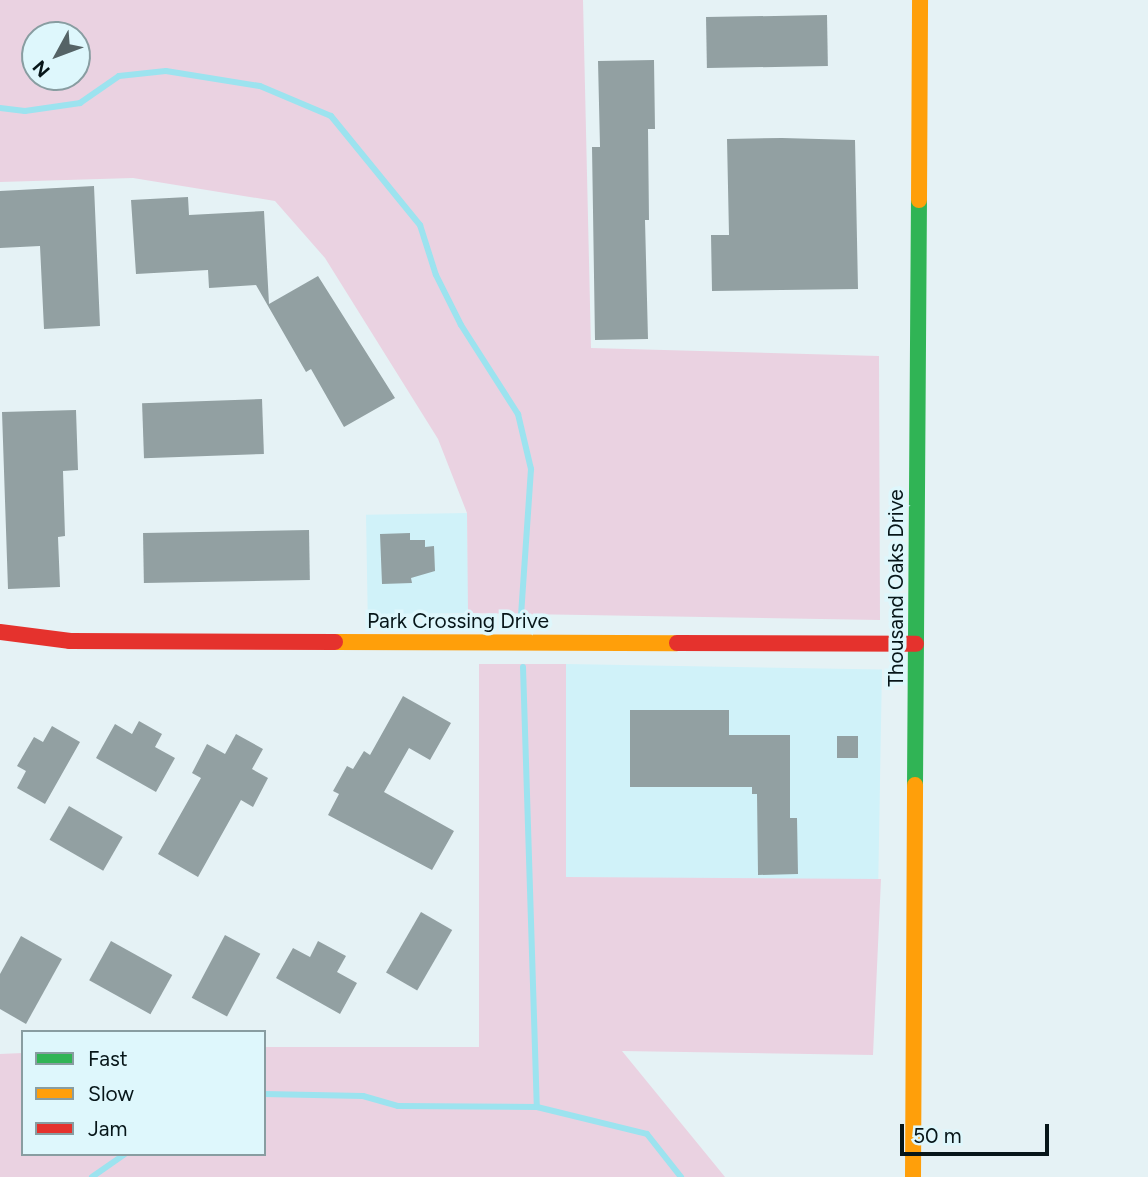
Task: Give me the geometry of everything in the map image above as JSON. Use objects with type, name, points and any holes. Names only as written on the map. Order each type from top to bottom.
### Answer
[{"type":"main road","name":"Thousand Oaks Drive","points":[[914,1177],[920,0]]},
{"type":"main road","name":"Park Crossing Drive","points":[[0,632],[71,641],[916,644]]},
{"type":"shaded area","points":[[0,0],[583,0],[591,348],[879,356],[880,620],[468,613],[467,513],[438,439],[325,258],[275,201],[133,178],[0,182]]},
{"type":"shaded area","points":[[467,513],[469,613],[368,615],[366,515]]},
{"type":"shaded area","points":[[479,664],[566,664],[566,877],[881,879],[873,1055],[622,1051],[725,1177],[0,1177],[0,1054],[21,1053],[21,1156],[266,1156],[266,1047],[479,1047]]},
{"type":"shaded area","points":[[566,664],[882,670],[878,882],[562,877]]},
{"type":"building","points":[[827,15],[828,66],[707,68],[706,17]]},
{"type":"building","points":[[654,60],[655,129],[648,129],[649,220],[645,220],[648,339],[595,340],[592,147],[600,147],[598,61]]},
{"type":"building","points":[[727,139],[855,140],[858,289],[712,291],[711,235],[729,235]]},
{"type":"building","points":[[94,186],[100,326],[44,329],[40,246],[0,248],[0,191]]},
{"type":"building","points":[[188,197],[189,215],[264,211],[269,304],[318,276],[395,398],[344,427],[311,369],[306,372],[256,285],[209,288],[208,270],[136,274],[131,200]]},
{"type":"building","points":[[262,399],[264,454],[144,458],[142,403]]},
{"type":"building","points":[[76,410],[78,470],[63,471],[65,536],[58,537],[60,587],[8,589],[2,412]]},
{"type":"building","points":[[309,530],[310,580],[144,583],[143,533]]},
{"type":"building","points":[[410,533],[410,540],[425,540],[425,547],[434,546],[435,571],[411,578],[412,583],[382,584],[380,534]]},
{"type":"building","points":[[403,696],[451,723],[430,760],[409,748],[384,792],[454,831],[432,870],[328,815],[339,794],[333,791],[347,766],[353,769],[364,751],[370,755]]},
{"type":"building","points":[[630,710],[729,710],[729,735],[790,735],[790,818],[797,818],[798,874],[758,875],[757,794],[752,794],[752,787],[630,787]]},
{"type":"building","points":[[139,721],[162,734],[155,747],[175,758],[156,792],[96,758],[115,724],[132,734]]},
{"type":"building","points":[[52,726],[80,742],[45,804],[17,788],[26,771],[17,766],[34,737],[43,742]]},
{"type":"building","points":[[236,734],[263,749],[252,769],[268,778],[253,807],[241,800],[198,877],[158,854],[201,778],[192,773],[207,744],[225,754]]},
{"type":"building","points":[[837,736],[858,736],[858,758],[837,758]]},
{"type":"building","points":[[69,806],[123,837],[103,871],[50,840]]},
{"type":"building","points":[[421,912],[452,930],[417,991],[386,973]]},
{"type":"building","points":[[225,935],[260,954],[227,1016],[192,998]]},
{"type":"building","points":[[21,936],[62,959],[26,1024],[0,1009],[0,974]]},
{"type":"building","points":[[111,941],[172,975],[150,1014],[89,980]]},
{"type":"building","points":[[318,941],[346,956],[337,972],[357,983],[340,1014],[276,978],[293,948],[310,957]]},
{"type":"waterway","points":[[0,108],[25,111],[80,103],[119,76],[166,71],[260,86],[331,116],[420,225],[436,275],[461,325],[518,414],[531,469],[521,617]]},
{"type":"waterway","points":[[523,667],[537,1107]]},
{"type":"waterway","points":[[266,1094],[363,1096],[398,1106],[537,1107],[647,1134],[681,1177]]},
{"type":"waterway","points":[[92,1177],[122,1156]]},
{"type":"traffic: fast","points":[[915,785],[919,200]]},
{"type":"traffic: slow","points":[[919,200],[920,0]]},
{"type":"traffic: slow","points":[[335,642],[677,643]]},
{"type":"traffic: slow","points":[[913,1177],[915,785]]},
{"type":"traffic: jam","points":[[0,632],[70,641],[335,642]]},
{"type":"traffic: jam","points":[[677,643],[916,644]]}]
